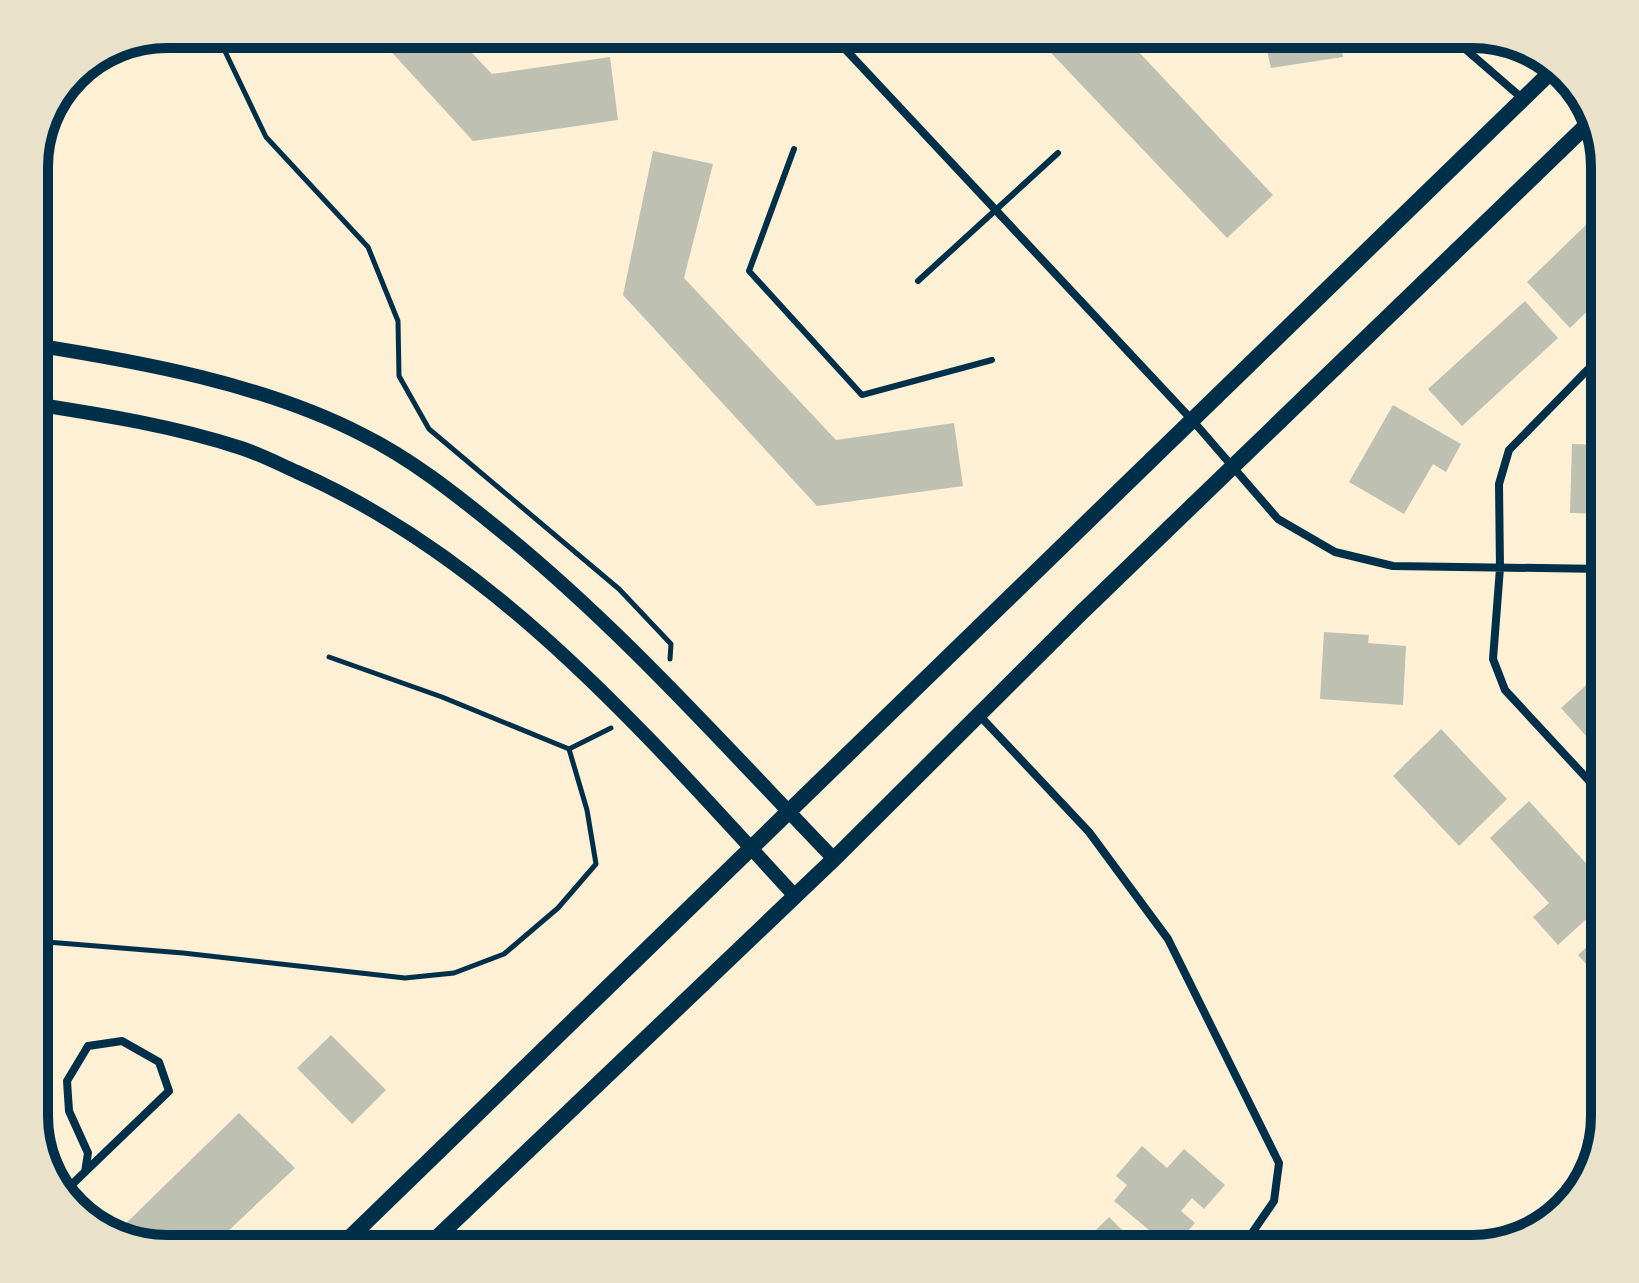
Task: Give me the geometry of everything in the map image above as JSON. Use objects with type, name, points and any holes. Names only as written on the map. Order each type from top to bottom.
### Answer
[{"type":"main road","points":[[352,1235],[1548,75]]},
{"type":"main road","points":[[440,1235],[834,859],[1231,467],[1584,128]]},
{"type":"street","points":[[844,48],[1193,421],[1278,519],[1335,552],[1393,566],[1591,569]]},
{"type":"street","points":[[1464,48],[1523,99]]},
{"type":"street","points":[[48,347],[142,362],[261,395],[361,434],[451,490],[534,558],[617,634],[834,859]]},
{"type":"street","points":[[1591,366],[1509,450],[1499,484],[1500,568],[1493,659],[1505,690],[1591,783]]},
{"type":"street","points":[[48,406],[135,420],[243,448],[335,489],[420,539],[584,672],[795,896]]},
{"type":"street","points":[[979,714],[1089,832],[1168,939],[1279,1163],[1274,1201],[1251,1235]]},
{"type":"street","points":[[71,1186],[85,1172],[169,1091],[159,1062],[122,1041],[88,1046],[67,1081],[69,1111],[88,1153],[85,1172]]},
{"type":"lane","points":[[794,149],[749,271],[862,395],[992,360]]},
{"type":"lane","points":[[918,281],[1058,153]]},
{"type":"path","points":[[220,48],[266,137],[368,247],[398,321],[399,376],[429,429]]},
{"type":"path","points":[[48,942],[183,953],[405,978],[454,973],[504,954],[558,908],[596,864],[587,810],[569,749],[442,697],[329,657]]},
{"type":"building","points":[[388,48],[467,48],[492,74],[610,57],[618,120],[473,141]]},
{"type":"building","points":[[1046,48],[1135,48],[1273,195],[1227,238]]},
{"type":"building","points":[[1266,48],[1342,48],[1343,57],[1271,68]]},
{"type":"building","points":[[653,151],[713,164],[684,278],[836,440],[954,423],[963,486],[817,506],[623,295]]},
{"type":"building","points":[[1587,224],[1591,228],[1591,308],[1570,328],[1527,282]]},
{"type":"building","points":[[1525,301],[1558,338],[1462,426],[1428,389]]},
{"type":"building","points":[[1393,405],[1461,444],[1446,472],[1433,464],[1404,514],[1349,482]]},
{"type":"building","points":[[1572,444],[1591,445],[1591,514],[1570,513]]},
{"type":"building","points":[[1324,632],[1369,635],[1368,643],[1406,646],[1403,705],[1320,699]]},
{"type":"building","points":[[1591,681],[1591,741],[1561,708]]},
{"type":"building","points":[[1441,729],[1507,799],[1459,846],[1393,776]]},
{"type":"building","points":[[1529,801],[1591,869],[1591,915],[1558,945],[1533,917],[1549,903],[1490,838]]},
{"type":"building","points":[[1591,943],[1591,969],[1578,955]]},
{"type":"building","points":[[331,1035],[386,1090],[352,1124],[297,1068]]},
{"type":"building","points":[[239,1113],[295,1168],[224,1235],[167,1235],[123,1226]]},
{"type":"building","points":[[1142,1146],[1167,1168],[1184,1149],[1225,1185],[1204,1209],[1192,1198],[1181,1211],[1195,1223],[1184,1235],[1155,1235],[1114,1201],[1127,1185],[1116,1176]]},
{"type":"building","points":[[1109,1217],[1127,1235],[1091,1235]]}]
